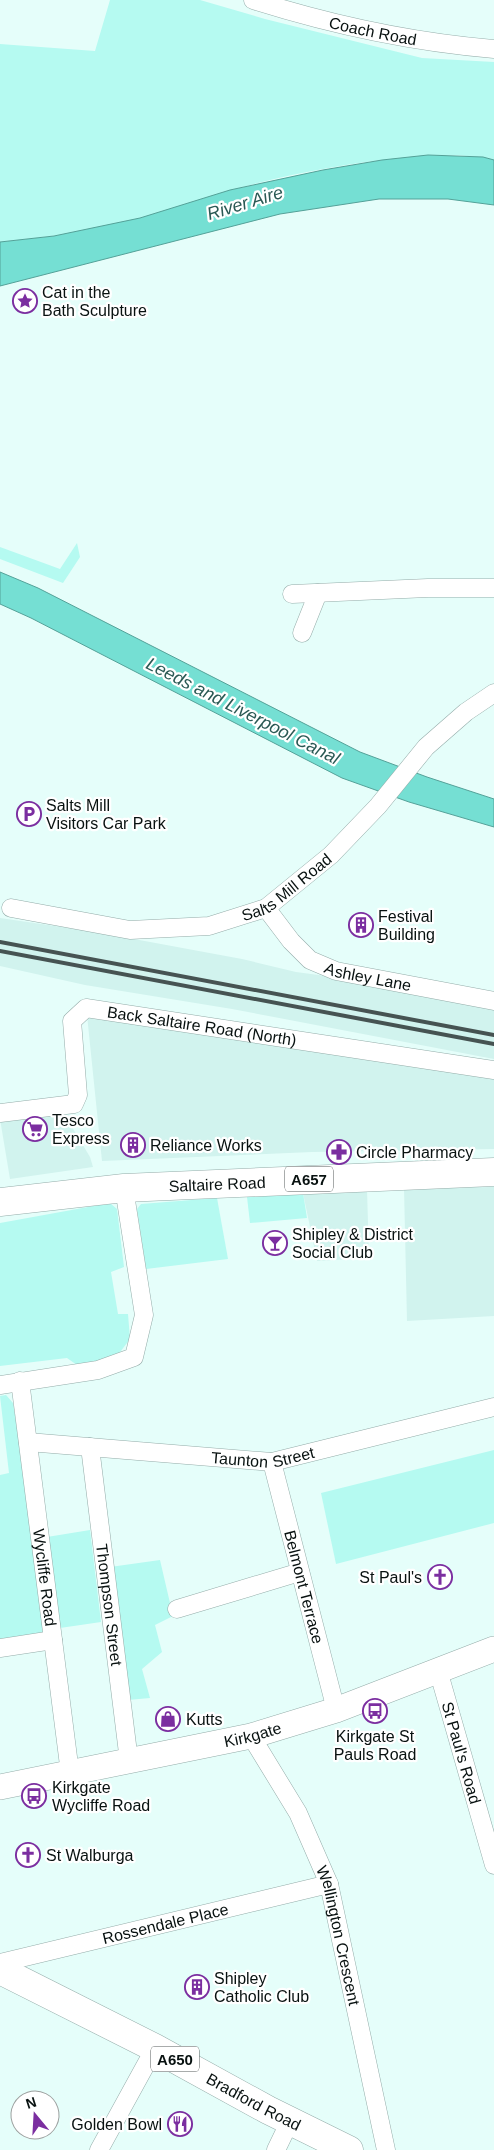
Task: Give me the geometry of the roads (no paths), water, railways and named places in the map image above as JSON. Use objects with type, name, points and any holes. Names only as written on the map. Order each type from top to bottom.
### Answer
[{"type":"main road","name":"Saltaire Road","points":[[0,1202],[124,1188],[494,1172]]},
{"type":"main road","name":"Bradford Road","points":[[0,1970],[155,2048],[290,2121],[349,2150]]},
{"type":"street","name":"Coach Road","points":[[253,0],[297,14],[374,33],[439,44],[494,50]]},
{"type":"street","points":[[292,594],[428,588],[494,588]]},
{"type":"street","points":[[302,633],[318,593]]},
{"type":"street","name":"Salts Mill Road","points":[[11,908],[130,930],[209,926],[266,908],[331,855],[378,806],[426,747],[466,712],[494,694]]},
{"type":"street","name":"Ashley Lane","points":[[266,908],[291,942],[310,960],[336,971],[494,1000]]},
{"type":"street","name":"Back Saltaire Road (North)","points":[[0,1113],[74,1104],[78,1096],[72,1022],[86,1008],[494,1070]]},
{"type":"street","points":[[0,1385],[98,1370],[134,1357],[144,1315],[124,1188]]},
{"type":"street","name":"Wycliffe Road","points":[[20,1381],[70,1773]]},
{"type":"street","name":"Taunton Street","points":[[28,1442],[272,1462],[494,1407]]},
{"type":"street","name":"Thompson Street","points":[[90,1447],[129,1761]]},
{"type":"street","name":"Belmont Terrace","points":[[272,1462],[336,1710]]},
{"type":"street","points":[[177,1609],[300,1572]]},
{"type":"street","points":[[0,1648],[53,1640]]},
{"type":"street","name":"Kirkgate","points":[[0,1787],[251,1736],[336,1710],[494,1649]]},
{"type":"street","name":"St Paul's Road","points":[[438,1670],[490,1830],[494,1864]]},
{"type":"street","name":"Wellington Crescent","points":[[251,1736],[298,1814],[329,1884],[386,2150]]},
{"type":"street","name":"Rossendale Place","points":[[0,1963],[329,1884]]},
{"type":"street","points":[[100,2150],[155,2048]]},
{"type":"street","points":[[276,2150],[290,2121]]},
{"type":"water","name":"River Aire","points":[[428,155],[483,157],[494,160],[494,205],[448,199],[379,199],[280,214],[0,286],[0,242],[54,236],[140,218],[230,190],[323,170],[382,160]]},
{"type":"water","name":"Leeds and Liverpool Canal","points":[[0,572],[38,588],[360,752],[494,799],[494,827],[409,802],[342,778],[31,618],[0,604]]},
{"type":"railway","points":[[0,942],[494,1035]]},
{"type":"railway","points":[[0,951],[494,1044]]},
{"type":"place","name":"Cat in the Bath Sculpture","points":[[25,301]]},
{"type":"place","name":"Salts Mill Visitors Car Park","points":[[29,814]]},
{"type":"place","name":"Festival Building","points":[[361,925]]},
{"type":"place","name":"Tesco Express","points":[[35,1129]]},
{"type":"place","name":"Reliance Works","points":[[133,1145]]},
{"type":"place","name":"Circle Pharmacy","points":[[339,1152]]},
{"type":"place","name":"Shipley & District Social Club","points":[[275,1243]]},
{"type":"place","name":"St Paul's","points":[[440,1577]]},
{"type":"place","name":"Kirkgate St Pauls Road","points":[[375,1711]]},
{"type":"place","name":"Kutts","points":[[168,1719]]},
{"type":"place","name":"Kirkgate Wycliffe Road","points":[[34,1796]]},
{"type":"place","name":"St Walburga","points":[[28,1855]]},
{"type":"place","name":"Shipley Catholic Club","points":[[197,1987]]},
{"type":"place","name":"Golden Bowl","points":[[180,2124]]}]
